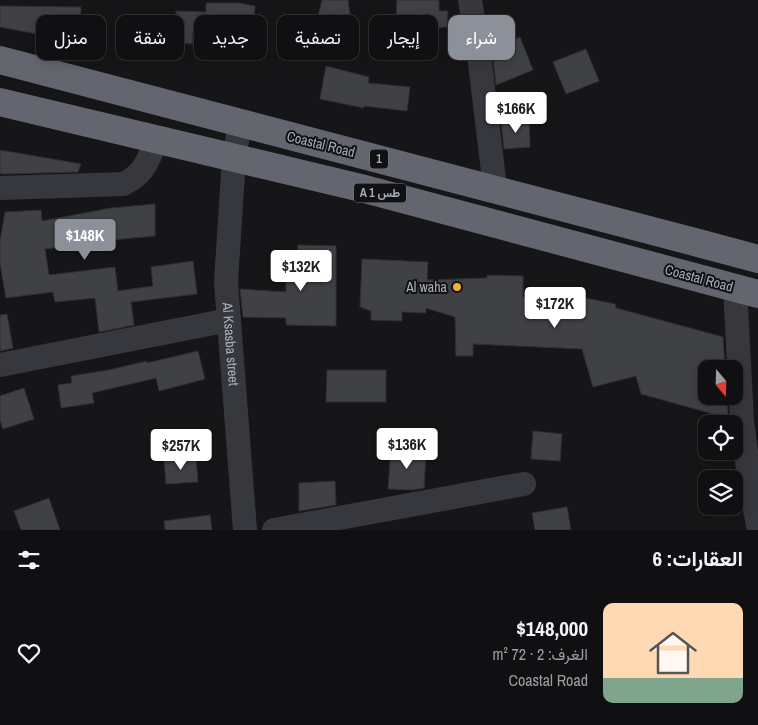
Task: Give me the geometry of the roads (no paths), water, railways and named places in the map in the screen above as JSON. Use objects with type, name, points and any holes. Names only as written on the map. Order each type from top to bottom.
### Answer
[{"type":"highway","name":"Coastal Road","points":[[0,60],[240,124],[495,188],[758,259]]},
{"type":"highway","name":"Coastal Road","points":[[0,102],[361,188],[746,290]]},
{"type":"street","points":[[470,0],[480,63],[495,188]]},
{"type":"street","name":"Al Ksasba street","points":[[240,124],[234,158],[226,282],[245,530]]},
{"type":"street","points":[[0,188],[123,184],[136,178],[143,169],[157,140]]},
{"type":"street","points":[[746,290],[742,421],[750,484],[758,525]]},
{"type":"street","points":[[0,365],[229,320]]},
{"type":"street","points":[[274,530],[524,484]]},
{"type":"place","name":"Al waha","points":[[457,287]]}]
